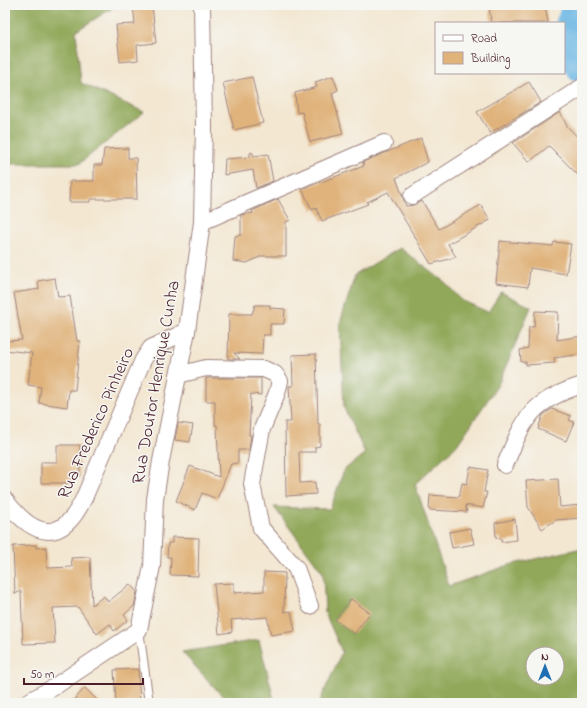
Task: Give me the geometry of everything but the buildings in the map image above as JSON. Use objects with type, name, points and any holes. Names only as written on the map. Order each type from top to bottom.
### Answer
[{"type":"street","name":"Rua Doutor Henrique Cunha","points":[[139,630],[152,566],[155,499],[161,461],[187,331],[202,222],[204,128],[202,5]]},
{"type":"street","points":[[412,196],[582,87]]},
{"type":"street","points":[[202,222],[384,143]]},
{"type":"street","name":"Rua Frederico Pinheiro","points":[[5,500],[31,527],[40,531],[52,531],[70,521],[78,512],[142,360],[151,348],[160,342],[187,331]]},
{"type":"street","points":[[178,374],[206,368],[264,369],[275,374],[280,381],[277,394],[262,429],[252,484],[261,528],[296,568],[310,606]]},
{"type":"street","points":[[506,465],[519,431],[535,408],[557,394],[582,385]]},
{"type":"street","points":[[26,703],[54,687],[139,630]]},
{"type":"lane","points":[[139,630],[149,703]]},
{"type":"green space","points":[[5,5],[117,5],[76,31],[81,83],[144,112],[79,164],[5,164]]},
{"type":"green space","points":[[400,248],[446,283],[461,300],[488,312],[501,292],[531,307],[498,385],[457,445],[415,484],[449,586],[509,565],[582,548],[582,703],[397,703],[396,700],[387,703],[319,703],[342,652],[325,613],[323,573],[274,507],[330,509],[344,470],[365,453],[344,408],[340,323],[355,275]]},
{"type":"green space","points":[[259,640],[275,703],[226,703],[226,700],[182,652]]},
{"type":"waterway","points":[[577,5],[570,24],[576,62],[582,69]]}]
